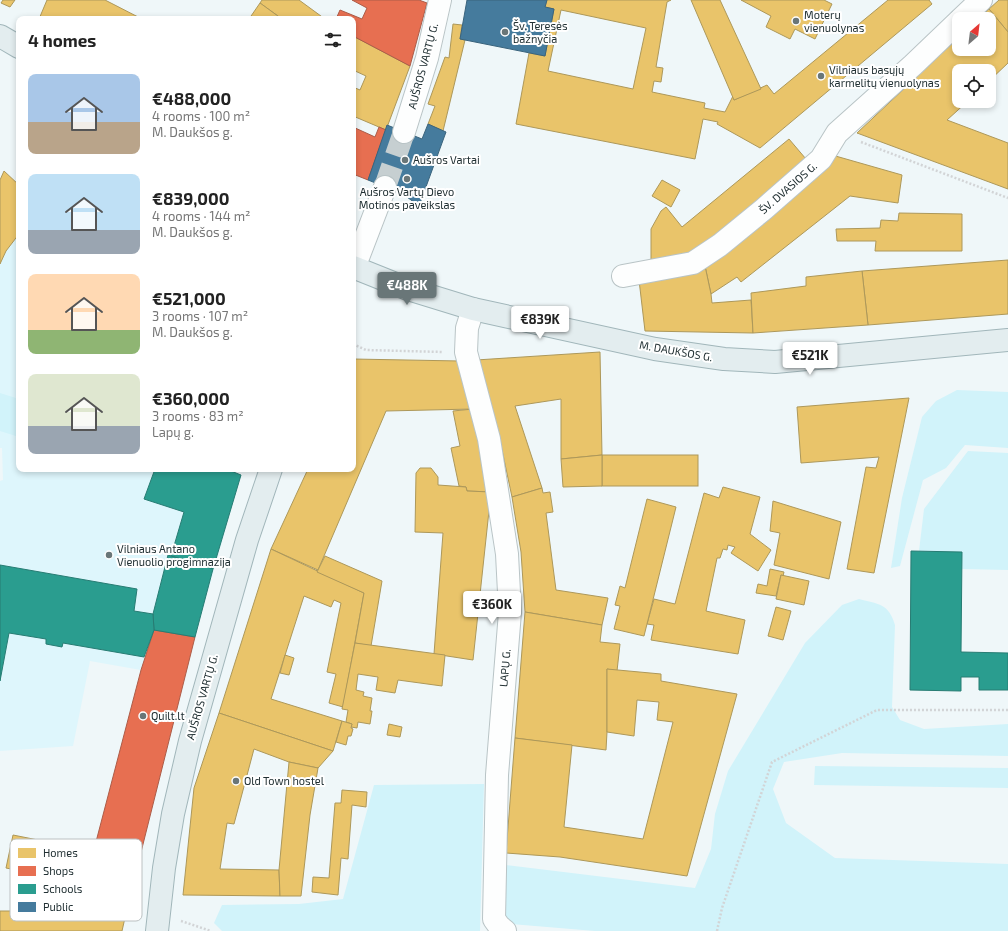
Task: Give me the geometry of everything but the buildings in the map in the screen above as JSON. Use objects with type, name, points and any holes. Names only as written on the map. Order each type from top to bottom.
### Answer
[{"type":"main road","points":[[0,36],[16,45]]},
{"type":"main road","name":"M. DAUKŠOS G.","points":[[356,269],[408,289],[473,309],[655,349],[724,359],[775,362],[1008,340]]},
{"type":"main road","name":"AUŠROS VARTŲ G.","points":[[167,928],[164,868],[173,814],[190,741],[245,547],[270,472]]},
{"type":"street","name":"AUŠROS VARTŲ G.","points":[[404,132],[427,58],[440,0]]},
{"type":"street","points":[[968,12],[981,0]]},
{"type":"street","name":"ŠV. DVASIOS G.","points":[[623,276],[694,263],[720,245],[759,214],[821,159],[837,133],[914,65],[952,28]]},
{"type":"street","points":[[356,260],[385,187]]},
{"type":"street","name":"LAPŲ G.","points":[[473,309],[467,328],[466,352],[489,438],[507,554],[510,612],[497,775],[494,919],[505,931]]},
{"type":"path","points":[[837,133],[1008,198]]},
{"type":"path","points":[[356,345],[366,350],[466,352]]},
{"type":"path","points":[[717,931],[722,908],[772,762],[877,710],[1008,710]]},
{"type":"path","points":[[167,928],[178,920],[211,931]]},
{"type":"shaded area","name":"Vilniaus Antano Vienuolio progimnazija","points":[[16,238],[16,472],[234,472],[241,475],[195,637],[155,630],[141,670],[90,661],[73,746],[0,751],[0,481],[3,480],[2,448],[0,448],[0,264],[6,251]]},
{"type":"shaded area","points":[[957,390],[1008,392],[1008,448],[965,445],[946,468],[923,480],[900,566],[891,568],[902,498],[922,417],[936,401]]},
{"type":"shaded area","points":[[0,393],[16,398],[16,436],[0,431]]},
{"type":"shaded area","points":[[968,451],[1008,453],[1008,570],[962,569],[961,552],[919,551],[924,509]]},
{"type":"shaded area","points":[[859,599],[882,606],[893,618],[895,625],[892,707],[900,720],[924,729],[1008,724],[1008,756],[842,753],[784,762],[773,789],[786,823],[835,858],[1008,864],[1008,931],[595,931],[511,924],[503,917],[505,865],[695,888],[711,849],[715,814],[728,771],[805,643],[842,605]]},
{"type":"shaded area","points":[[815,766],[1008,768],[1008,788],[814,785]]},
{"type":"shaded area","points":[[484,784],[480,931],[222,931],[214,923],[222,905],[299,904],[343,899],[374,785]]},
{"type":"tunnel","points":[[385,187],[404,132]]},
{"type":"place","name":"Moterų vienuolynas","points":[[796,21]]},
{"type":"place","name":"Šv. Teresės bažnyčia","points":[[505,32]]},
{"type":"place","name":"Vilniaus basųjų karmelitų vienuolynas","points":[[821,76]]},
{"type":"place","name":"Aušros Vartai","points":[[405,160]]},
{"type":"place","name":"Aušros Vartų Dievo Motinos paveikslas","points":[[407,179]]},
{"type":"place","name":"Vilniaus Antano Vienuolio progimnazija","points":[[109,555]]},
{"type":"place","name":"Quilt.lt","points":[[143,716]]},
{"type":"place","name":"Old Town hostel","points":[[236,781]]}]
